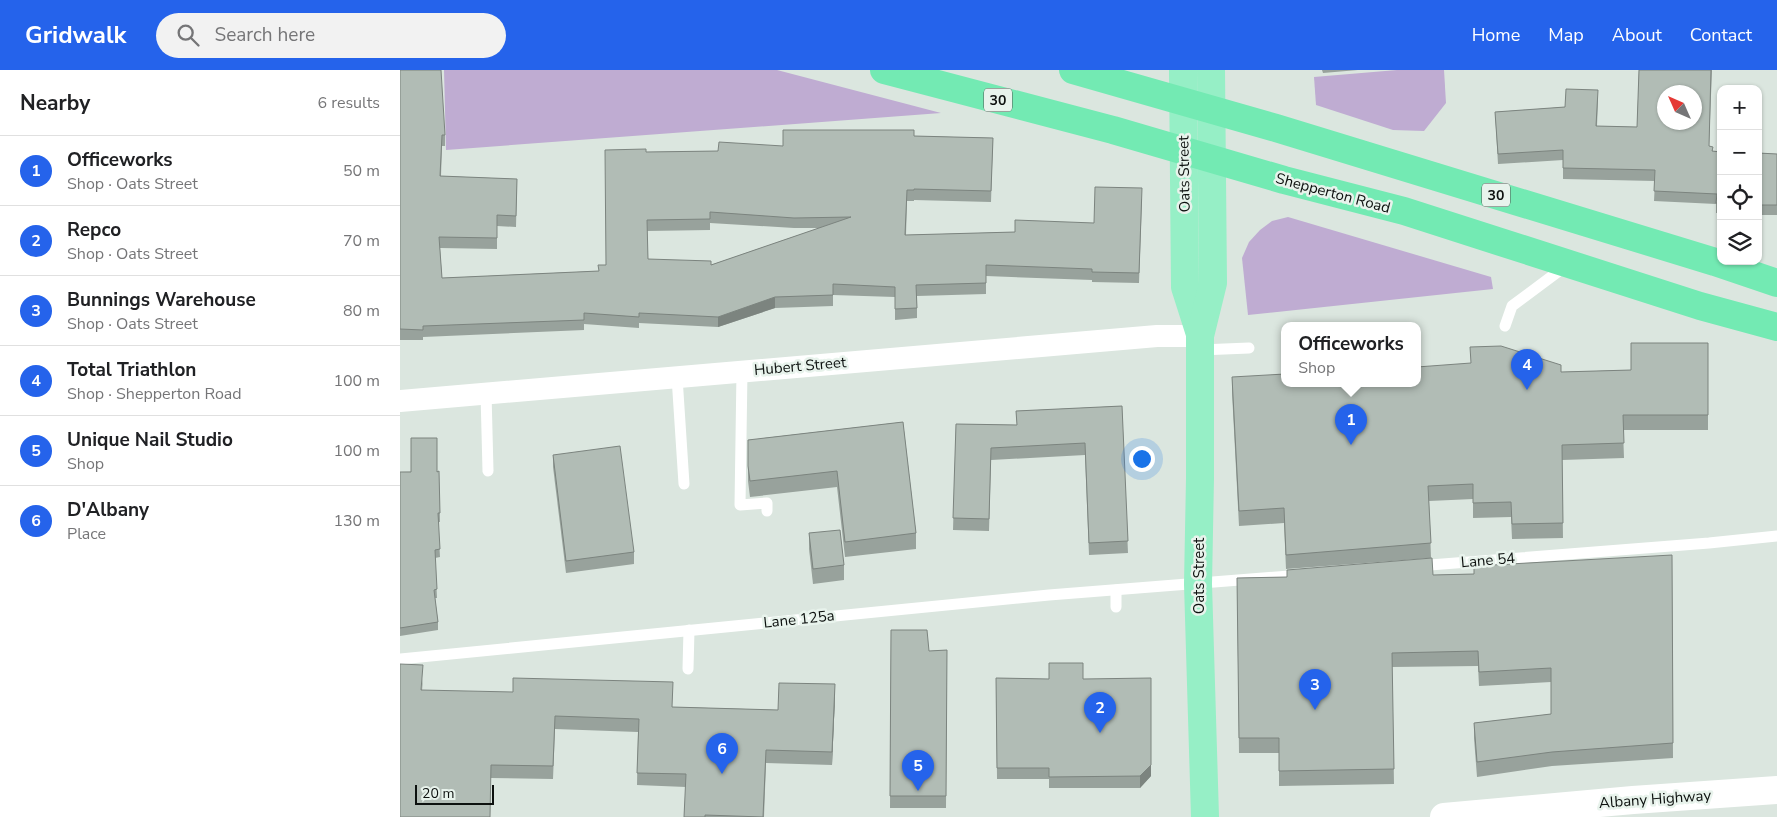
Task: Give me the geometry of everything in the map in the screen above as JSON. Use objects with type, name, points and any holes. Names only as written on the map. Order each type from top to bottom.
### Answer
[{"type":"highway","name":"Shepperton Road","points":[[884,70],[1113,130],[1284,180],[1404,211],[1700,306],[1777,328]]},
{"type":"highway","name":"30","points":[[1073,70],[1687,254],[1777,283]]},
{"type":"main road","name":"Oats Street","points":[[1183,70],[1185,287],[1200,343]]},
{"type":"main road","name":"Oats Street","points":[[1205,817],[1198,584],[1200,343],[1213,283],[1211,70]]},
{"type":"main road","name":"Albany Highway","points":[[1444,817],[1633,800],[1777,790]]},
{"type":"street","name":"Hubert Street","points":[[400,401],[1157,336],[1200,343]]},
{"type":"lane","points":[[1505,326],[1512,306],[1568,264]]},
{"type":"lane","points":[[1200,343],[1249,348]]},
{"type":"lane","points":[[742,371],[740,505],[767,503],[767,511]]},
{"type":"lane","points":[[677,377],[684,484]]},
{"type":"lane","points":[[486,393],[488,471]]},
{"type":"lane","name":"Lane 54","points":[[1408,567],[1777,536]]},
{"type":"lane","points":[[1198,584],[1318,574]]},
{"type":"lane","name":"Lane 125a","points":[[400,659],[1049,594],[1198,584]]},
{"type":"lane","points":[[1116,590],[1116,607]]},
{"type":"lane","points":[[688,668],[689,630]]},
{"type":"shaded area","points":[[444,70],[777,70],[941,113],[446,150]]},
{"type":"shaded area","points":[[1397,70],[1444,70],[1446,103],[1424,131],[1393,130],[1316,105],[1314,77]]},
{"type":"shaded area","points":[[1288,217],[1491,277],[1493,289],[1248,315],[1242,258],[1249,242],[1260,230],[1272,221]]},
{"type":"building","points":[[400,70],[441,70],[445,135],[442,135],[440,176],[517,179],[516,216],[497,215],[497,238],[439,237],[442,278],[599,271],[598,265],[606,265],[605,150],[646,149],[646,152],[718,151],[719,142],[783,146],[783,130],[914,130],[914,136],[993,138],[991,191],[907,190],[905,235],[1015,232],[1015,220],[1094,223],[1095,187],[1142,188],[1139,273],[1092,272],[1092,269],[986,265],[986,283],[916,285],[917,308],[895,309],[895,287],[833,284],[833,295],[775,297],[718,317],[639,313],[639,317],[584,313],[584,320],[423,326],[423,330],[400,329]],"holes":[[[710,212],[794,218],[851,217],[711,265],[711,261],[648,259],[647,220],[710,219]]]},
{"type":"building","points":[[1639,70],[1711,70],[1709,146],[1713,147],[1712,151],[1717,152],[1717,194],[1654,191],[1655,170],[1563,168],[1563,150],[1498,154],[1495,112],[1565,107],[1566,89],[1598,90],[1596,126],[1637,127]]},
{"type":"building","points":[[1762,153],[1777,154],[1777,205],[1762,205]]},
{"type":"building","points":[[1631,343],[1708,343],[1708,415],[1623,415],[1624,443],[1562,445],[1563,523],[1512,524],[1511,502],[1473,503],[1473,484],[1428,486],[1431,543],[1286,555],[1284,508],[1239,511],[1232,377],[1281,374],[1281,387],[1421,387],[1421,367],[1471,363],[1470,347],[1501,346],[1561,365],[1561,372],[1631,370]]},
{"type":"building","points":[[1122,406],[1128,541],[1089,543],[1085,443],[991,448],[989,519],[953,518],[956,424],[1017,425],[1016,411]]},
{"type":"building","points":[[903,422],[916,533],[845,542],[837,471],[750,481],[748,440]]},
{"type":"building","points":[[411,438],[437,438],[440,549],[435,550],[437,589],[434,590],[438,622],[400,628],[400,472],[411,472]]},
{"type":"building","points":[[620,446],[634,552],[566,561],[553,455]]},
{"type":"building","points":[[840,530],[844,565],[813,569],[809,533]]},
{"type":"building","points":[[1672,555],[1673,743],[1552,752],[1477,762],[1474,723],[1551,714],[1551,668],[1479,672],[1478,651],[1392,653],[1394,769],[1279,771],[1279,738],[1239,738],[1237,578],[1287,577],[1287,570],[1432,558],[1433,575],[1474,574],[1474,566]]},
{"type":"building","points":[[891,630],[927,630],[929,651],[947,650],[946,796],[890,796]]},
{"type":"building","points":[[1049,663],[1083,663],[1083,679],[1151,678],[1151,765],[1140,776],[1049,777],[1049,768],[997,768],[996,678],[1049,679]]},
{"type":"building","points":[[400,664],[423,665],[421,690],[513,692],[513,678],[673,682],[672,707],[778,710],[779,683],[835,684],[832,752],[766,750],[763,817],[705,815],[705,817],[684,817],[686,774],[637,773],[639,719],[555,716],[553,766],[491,765],[490,817],[400,817]]},
{"type":"place","name":"Total Triathlon","points":[[1527,390]]},
{"type":"place","name":"Officeworks","points":[[1351,445]]},
{"type":"place","name":"Bunnings Warehouse","points":[[1315,710]]},
{"type":"place","name":"Repco","points":[[1100,733]]},
{"type":"place","name":"D'Albany","points":[[722,774]]},
{"type":"place","name":"Unique Nail Studio","points":[[918,791]]}]
